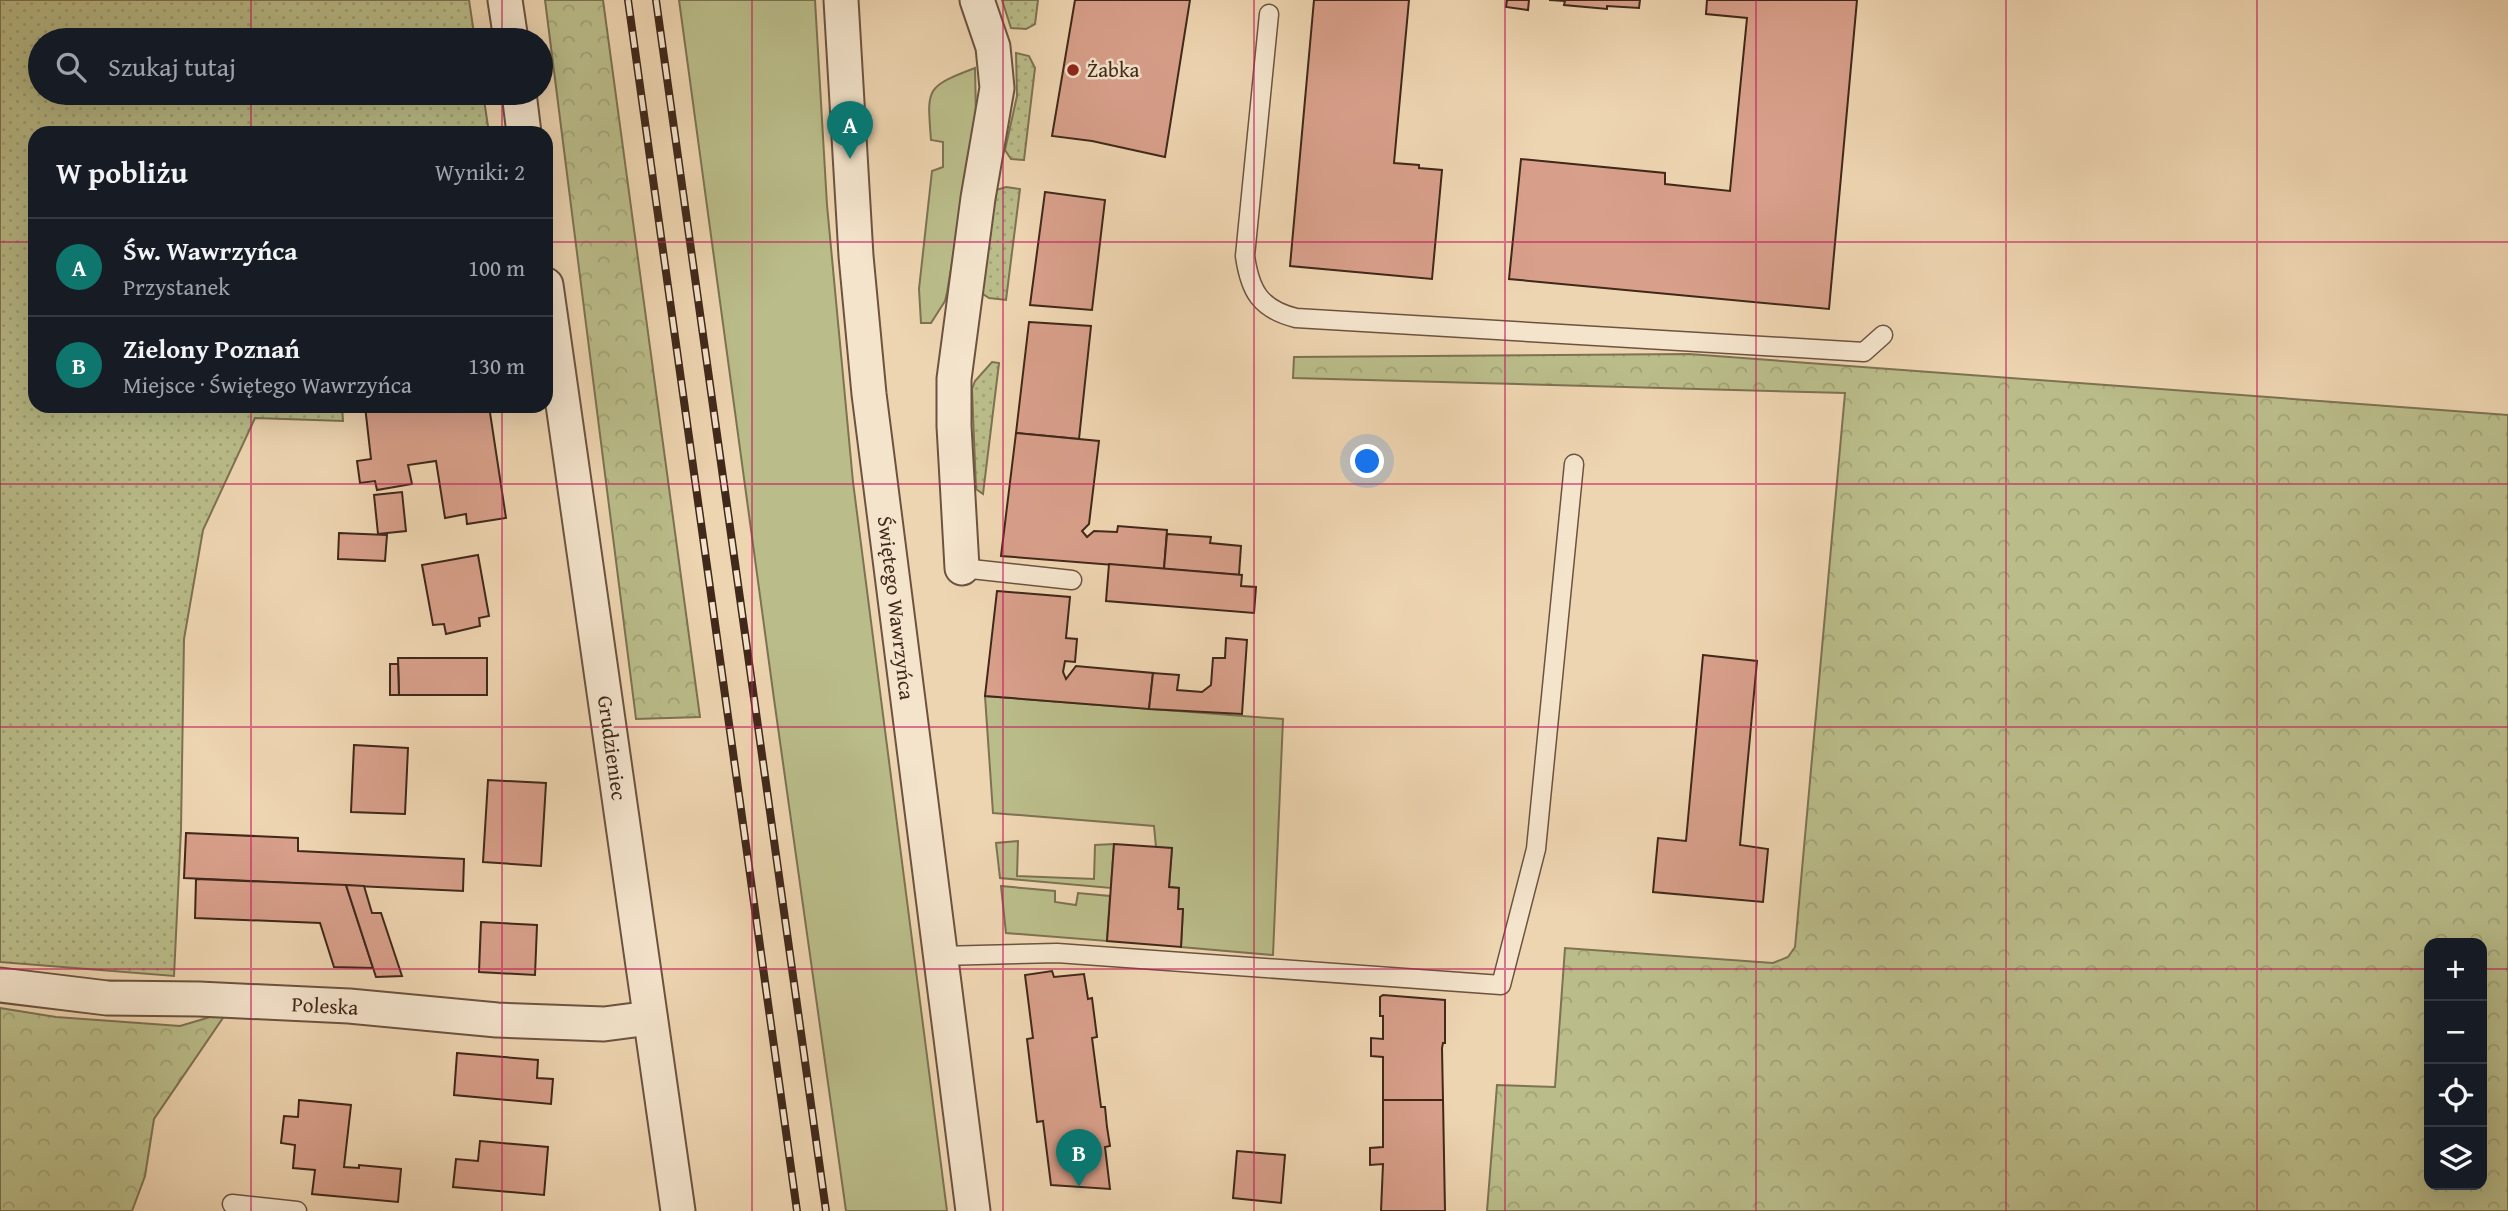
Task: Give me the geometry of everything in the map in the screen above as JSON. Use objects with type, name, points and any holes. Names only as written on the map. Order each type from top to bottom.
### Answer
[{"type":"street","points":[[505,0],[509,28]]},
{"type":"street","points":[[962,568],[954,379],[978,198],[998,88],[993,47],[977,0]]},
{"type":"street","name":"Świętego Wawrzyńca","points":[[850,1],[856,256],[869,394],[973,1211]]},
{"type":"street","points":[[520,105],[523,126]]},
{"type":"street","name":"Grudzieniec","points":[[553,334],[678,1211]]},
{"type":"street","name":"Poleska","points":[[0,985],[107,998],[349,1006],[497,1020],[604,1024],[650,1018]]},
{"type":"lane","points":[[1269,14],[1244,256],[1252,287],[1272,310],[1296,318],[1864,352],[1883,335]]},
{"type":"lane","points":[[939,956],[1057,953],[1501,985],[1536,849],[1574,464]]},
{"type":"lane","points":[[962,568],[1072,580]]},
{"type":"lane","points":[[232,1204],[297,1211]]},
{"type":"green space","points":[[0,0],[469,0],[473,28],[28,28],[28,105],[485,105],[488,126],[28,126],[28,413],[342,413],[343,421],[255,418],[203,530],[184,639],[181,830],[174,976],[0,962]]},
{"type":"green space","points":[[545,0],[603,0],[700,717],[636,719],[553,63],[553,28],[549,28]]},
{"type":"green space","points":[[679,0],[815,0],[827,205],[853,482],[947,1211],[846,1211]]},
{"type":"green space","points":[[1002,0],[1038,0],[1035,24],[1026,29],[1011,28]]},
{"type":"green space","points":[[1016,53],[1029,56],[1035,68],[1024,160],[1011,159],[1005,150],[1017,96]]},
{"type":"green space","points":[[975,68],[976,116],[947,293],[931,323],[921,323],[919,289],[932,171],[943,167],[943,142],[931,140],[930,99],[938,85]]},
{"type":"green space","points":[[1006,187],[1020,189],[1006,300],[989,298],[980,292],[996,190]]},
{"type":"green space","points":[[1689,354],[2508,415],[2508,1211],[1487,1211],[1497,1085],[1555,1087],[1565,948],[1773,963],[1788,957],[1795,947],[1845,393],[1293,378],[1294,357]]},
{"type":"green space","points":[[992,362],[999,363],[983,494],[976,489],[972,389],[975,381]]},
{"type":"green space","points":[[985,696],[1283,719],[1273,955],[1181,947],[1183,910],[1178,909],[1179,888],[1169,887],[1172,849],[1156,847],[1154,826],[993,813]]},
{"type":"green space","points":[[1018,841],[1017,876],[1094,879],[1095,845],[1114,844],[1111,888],[1000,878],[996,843]]},
{"type":"green space","points":[[1001,886],[1055,891],[1055,902],[1076,905],[1078,893],[1110,896],[1107,941],[1006,933]]},
{"type":"green space","points":[[0,1008],[56,1017],[180,1026],[227,1012],[154,1119],[145,1176],[132,1211],[0,1211]]},
{"type":"building","points":[[1075,0],[1190,0],[1165,157],[1092,141],[1052,136]]},
{"type":"building","points":[[1314,0],[1409,0],[1394,163],[1442,170],[1432,279],[1290,266]]},
{"type":"building","points":[[1507,0],[1529,0],[1528,10],[1506,7]]},
{"type":"building","points":[[1549,0],[1640,0],[1639,8],[1607,6],[1607,9],[1564,5],[1565,1]]},
{"type":"building","points":[[1707,0],[1857,0],[1829,309],[1509,279],[1521,159],[1665,173],[1665,184],[1730,191],[1747,18],[1706,14]]},
{"type":"building","points":[[1045,192],[1105,200],[1092,310],[1030,305]]},
{"type":"building","points":[[1029,322],[1091,326],[1079,439],[1016,433]]},
{"type":"building","points":[[366,413],[490,413],[506,518],[467,524],[466,514],[445,518],[436,461],[408,465],[412,484],[377,490],[375,481],[360,483],[357,461],[371,459]]},
{"type":"building","points":[[1016,433],[1099,441],[1089,524],[1082,531],[1087,537],[1094,531],[1117,532],[1118,526],[1167,530],[1164,569],[1001,556]]},
{"type":"building","points":[[402,492],[406,531],[378,534],[374,495]]},
{"type":"building","points":[[339,533],[387,535],[385,561],[338,559]]},
{"type":"building","points":[[1167,534],[1211,537],[1210,543],[1241,546],[1239,575],[1164,569]]},
{"type":"building","points":[[478,555],[489,616],[479,618],[480,626],[446,634],[444,624],[433,625],[422,565]]},
{"type":"building","points":[[1109,564],[1242,575],[1241,586],[1256,587],[1254,613],[1106,601]]},
{"type":"building","points":[[997,591],[1070,597],[1066,638],[1077,639],[1075,662],[1065,661],[1063,672],[1066,679],[1076,666],[1153,673],[1149,709],[985,696]]},
{"type":"building","points":[[1226,638],[1247,640],[1242,714],[1149,709],[1153,673],[1179,675],[1177,690],[1202,692],[1211,685],[1213,658],[1225,658]]},
{"type":"building","points":[[1703,655],[1757,661],[1740,845],[1768,849],[1763,902],[1653,892],[1658,838],[1686,841]]},
{"type":"building","points":[[398,658],[487,658],[487,695],[399,695]]},
{"type":"building","points":[[390,664],[398,664],[399,695],[390,695]]},
{"type":"building","points":[[354,745],[408,748],[405,814],[351,812]]},
{"type":"building","points":[[488,780],[546,783],[541,866],[483,862]]},
{"type":"building","points":[[186,833],[298,838],[298,851],[464,859],[463,891],[184,878]]},
{"type":"building","points":[[1114,844],[1172,848],[1169,887],[1179,888],[1178,909],[1183,909],[1181,947],[1107,941]]},
{"type":"building","points":[[196,879],[346,885],[373,968],[334,967],[320,923],[195,918]]},
{"type":"building","points":[[346,885],[364,886],[372,913],[381,913],[402,976],[376,977]]},
{"type":"building","points":[[481,922],[537,925],[535,975],[479,972]]},
{"type":"building","points":[[1052,971],[1054,977],[1084,974],[1088,999],[1092,998],[1097,1037],[1092,1038],[1101,1107],[1105,1107],[1110,1146],[1105,1147],[1110,1189],[1051,1185],[1043,1121],[1037,1122],[1027,1039],[1033,1038],[1025,975]]},
{"type":"building","points":[[1383,995],[1445,1000],[1443,1100],[1383,1100],[1383,1057],[1371,1056],[1371,1038],[1383,1039],[1380,997]]},
{"type":"building","points":[[457,1053],[538,1060],[537,1078],[553,1079],[551,1104],[454,1095]]},
{"type":"building","points":[[299,1100],[351,1105],[344,1167],[359,1168],[359,1165],[401,1169],[398,1202],[312,1194],[315,1170],[293,1168],[295,1145],[281,1143],[284,1116],[298,1117]]},
{"type":"building","points":[[1383,1100],[1443,1100],[1445,1211],[1381,1211],[1383,1164],[1370,1165],[1370,1148],[1383,1147]]},
{"type":"building","points":[[480,1141],[548,1147],[544,1195],[453,1187],[456,1159],[478,1161]]},
{"type":"building","points":[[1237,1151],[1285,1155],[1281,1203],[1233,1198]]},
{"type":"railway","points":[[628,0],[797,1211]]},
{"type":"railway","points":[[656,0],[826,1211]]},
{"type":"place","name":"Żabka","points":[[1073,70]]},
{"type":"place","name":"Św. Wawrzyńca","points":[[850,159]]},
{"type":"place","name":"Zielony Poznań","points":[[1079,1187]]}]
